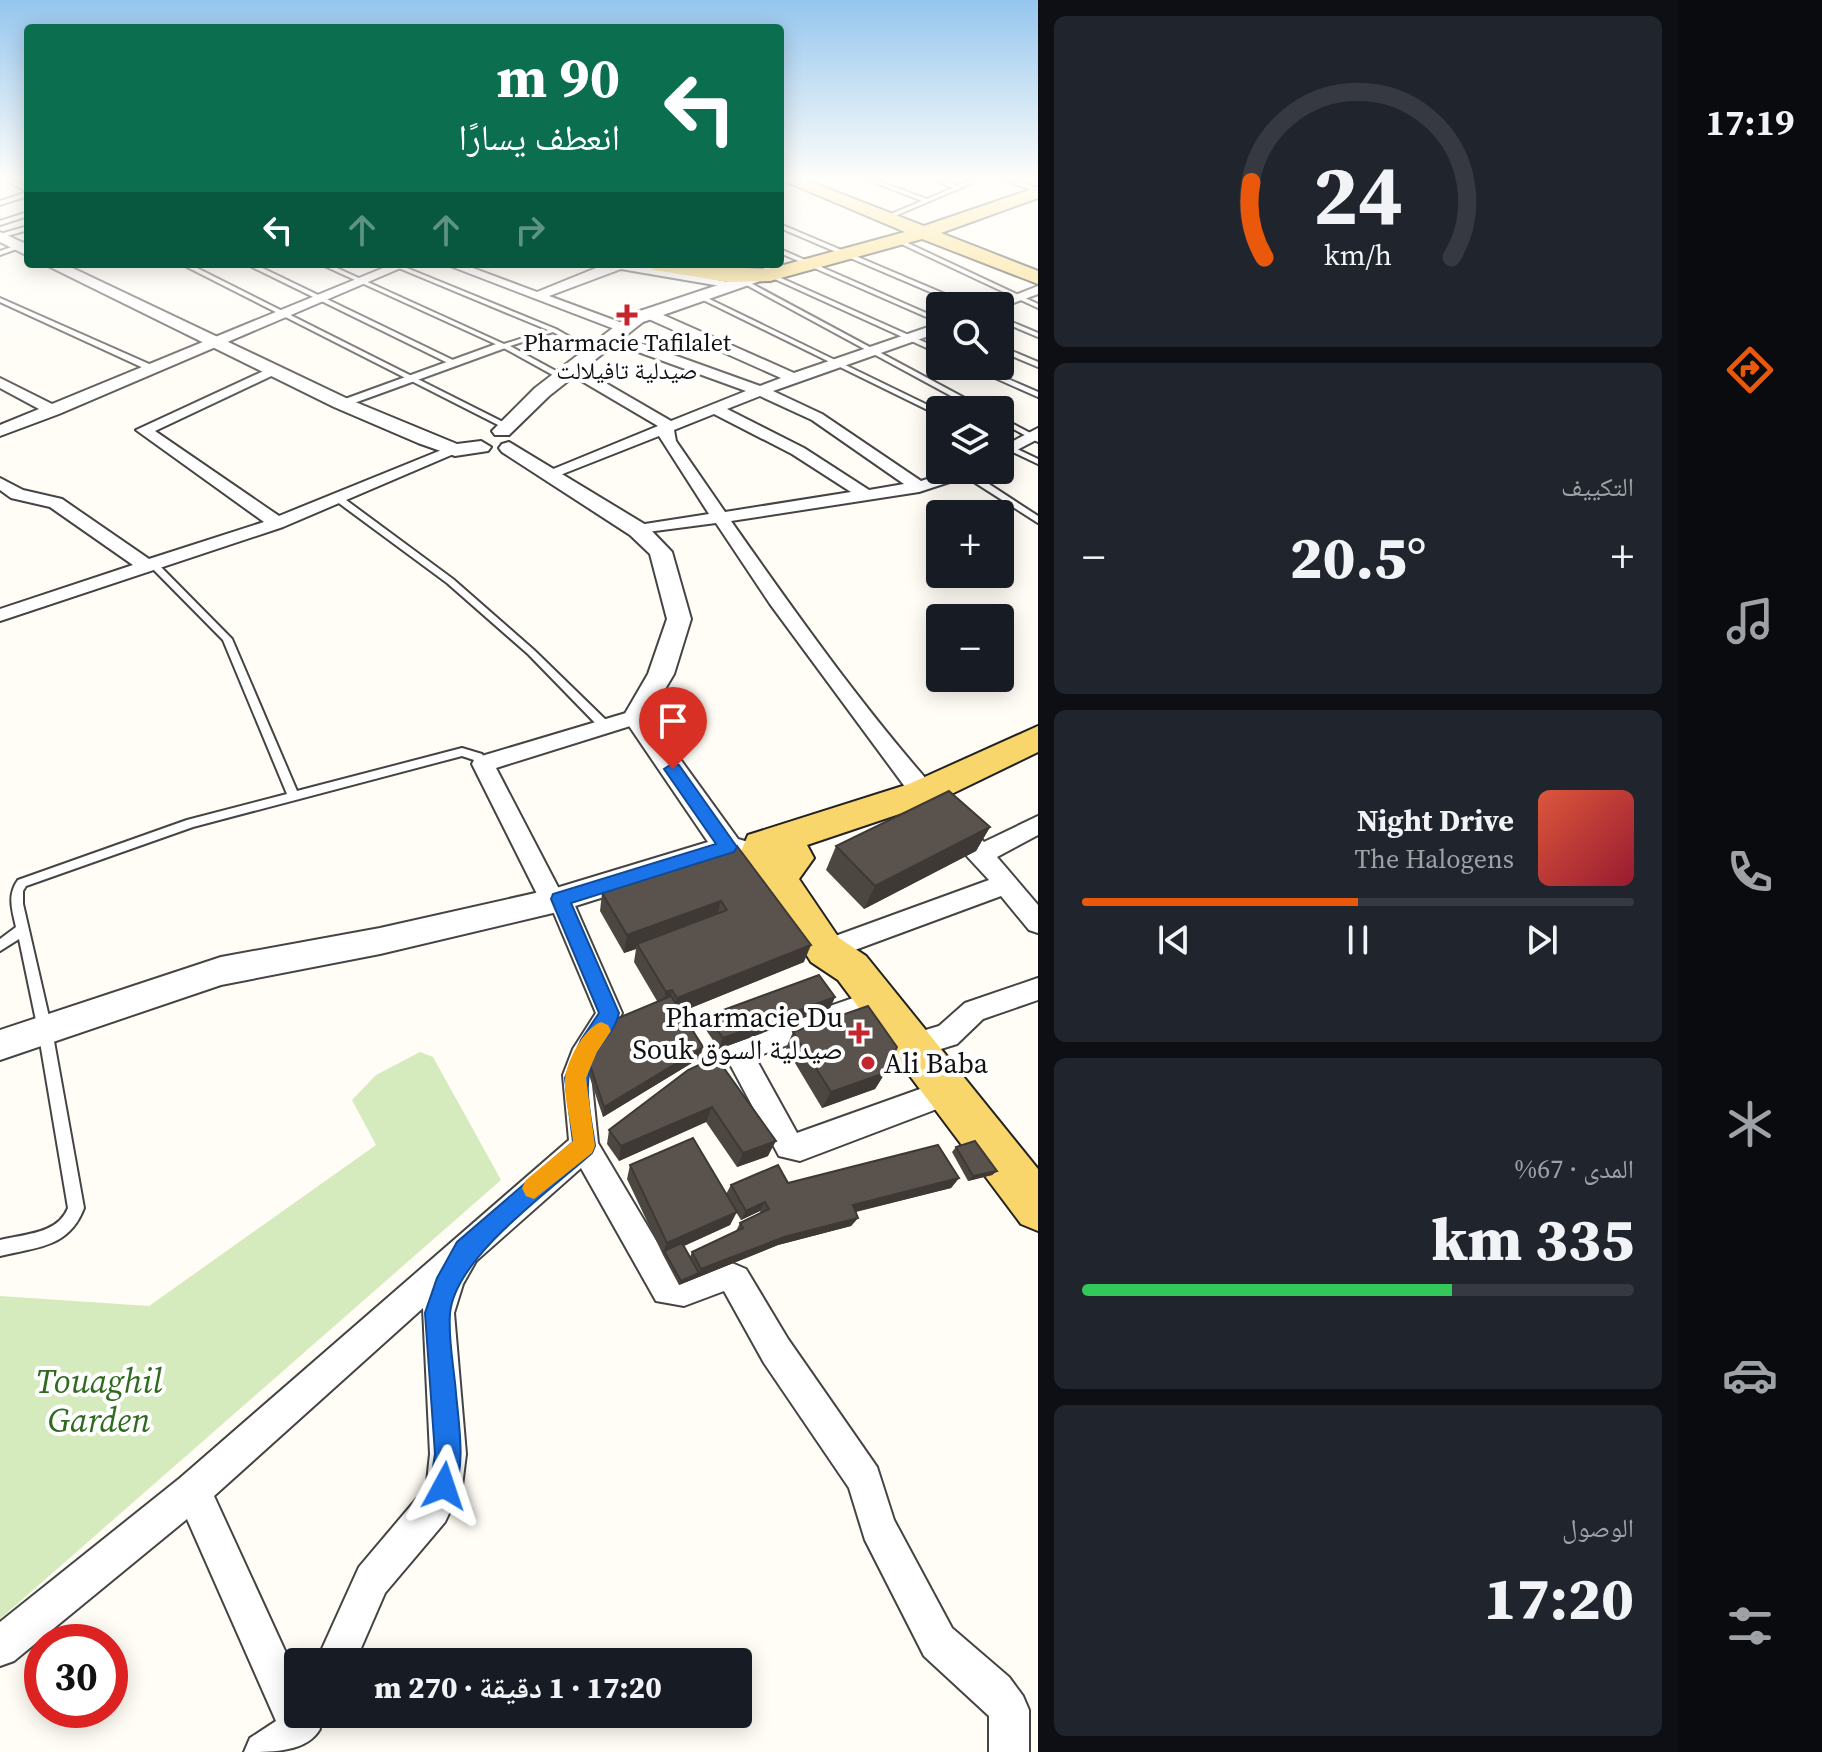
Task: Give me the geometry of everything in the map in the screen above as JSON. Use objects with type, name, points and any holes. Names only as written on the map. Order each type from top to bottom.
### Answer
[{"type":"main road","points":[[698,268],[756,276],[819,262]]},
{"type":"main road","points":[[1002,262],[1038,278]]},
{"type":"main road","points":[[1014,262],[1038,267]]},
{"type":"main road","points":[[1038,738],[922,793],[873,812],[850,831],[769,857],[1038,1207]]},
{"type":"street","points":[[65,268],[341,403],[455,450]]},
{"type":"street","points":[[0,431],[392,268]]},
{"type":"street","points":[[463,268],[541,295],[619,333],[760,391],[835,426],[919,487]]},
{"type":"street","points":[[541,295],[609,268]]},
{"type":"street","points":[[665,268],[756,276]]},
{"type":"street","points":[[0,615],[277,523],[455,450],[481,447],[498,451],[506,435],[568,374],[647,313],[756,276]]},
{"type":"street","points":[[1014,298],[1038,290]]},
{"type":"street","points":[[647,313],[793,378]]},
{"type":"street","points":[[549,474],[793,378],[926,330]]},
{"type":"street","points":[[341,403],[504,346]]},
{"type":"street","points":[[275,371],[144,430],[277,523]]},
{"type":"street","points":[[568,374],[662,421],[668,428],[668,441],[720,517],[922,793],[981,854],[1038,923]]},
{"type":"street","points":[[0,382],[54,411]]},
{"type":"street","points":[[715,409],[798,451],[863,493]]},
{"type":"street","points":[[506,435],[549,474],[638,530],[661,552],[679,619],[661,674],[636,717],[483,764],[556,900],[609,1013],[606,1025],[588,1046],[576,1078],[584,1146],[667,1290],[684,1290],[720,1274],[735,1280],[776,1351],[864,1480],[878,1527],[938,1642],[995,1691],[1009,1710],[1009,1752]]},
{"type":"street","points":[[1014,444],[1036,436]]},
{"type":"street","points":[[0,483],[17,494],[56,503],[150,565]]},
{"type":"street","points":[[638,530],[929,484]]},
{"type":"street","points":[[636,717],[769,857]]},
{"type":"street","points":[[981,854],[1038,825]]},
{"type":"street","points":[[0,1045],[221,971],[380,941],[556,900],[769,857]]},
{"type":"street","points":[[948,1092],[800,1147],[789,1146],[737,1051],[850,965],[1006,884]]},
{"type":"street","points":[[912,1046],[947,1036],[974,1011],[1038,989]]},
{"type":"street","points":[[0,1647],[193,1491],[584,1146]]},
{"type":"street","points":[[341,1648],[372,1580],[432,1509],[444,1486],[448,1454],[438,1313],[449,1278],[465,1250]]},
{"type":"street","points":[[193,1491],[303,1732],[264,1752]]},
{"type":"lane","points":[[806,262],[926,317]]},
{"type":"lane","points":[[865,262],[936,292]]},
{"type":"lane","points":[[943,262],[1038,306]]},
{"type":"lane","points":[[192,268],[409,378],[506,435]]},
{"type":"lane","points":[[258,268],[453,362]]},
{"type":"lane","points":[[332,268],[568,374]]},
{"type":"lane","points":[[405,268],[554,330],[594,353]]},
{"type":"lane","points":[[756,276],[926,346]]},
{"type":"lane","points":[[756,276],[872,351],[957,396]]},
{"type":"lane","points":[[699,296],[926,407]]},
{"type":"lane","points":[[0,300],[153,369]]},
{"type":"lane","points":[[1014,325],[1038,335]]},
{"type":"lane","points":[[504,346],[554,330]]},
{"type":"lane","points":[[1014,354],[1038,365]]},
{"type":"lane","points":[[1004,380],[1038,395]]},
{"type":"lane","points":[[1014,426],[1036,436]]},
{"type":"lane","points":[[1014,452],[1038,462]]},
{"type":"lane","points":[[986,484],[1038,520]]},
{"type":"lane","points":[[339,499],[450,581],[531,652],[605,726]]},
{"type":"lane","points":[[150,565],[227,639],[294,796]]},
{"type":"lane","points":[[0,1248],[63,1232],[73,1223],[76,1208],[17,890],[31,878],[191,823],[462,752],[471,753],[483,764]]},
{"type":"lane","points":[[0,946],[23,929]]},
{"type":"green space","name":"Touaghil Garden","points":[[420,1052],[433,1057],[501,1180],[0,1619],[0,1296],[149,1306],[376,1145],[352,1100],[376,1075]]},
{"type":"building","points":[[949,791],[990,827],[875,886],[836,846]]},
{"type":"building","points":[[737,846],[811,945],[677,998],[672,990],[666,992],[637,944],[727,910],[721,901],[627,935],[602,893]]},
{"type":"building","points":[[819,975],[835,997],[723,1038],[707,1016]]},
{"type":"building","points":[[671,996],[703,1047],[604,1107],[588,1059],[594,1056],[611,1021]]},
{"type":"building","points":[[868,1006],[897,1047],[885,1073],[831,1092],[793,1032]]},
{"type":"building","points":[[716,1057],[776,1141],[743,1153],[712,1107],[621,1146],[609,1130],[688,1070]]},
{"type":"building","points":[[693,1138],[737,1212],[667,1243],[630,1165]]},
{"type":"building","points":[[975,1141],[997,1171],[973,1176],[956,1147]]},
{"type":"building","points":[[938,1145],[959,1178],[853,1205],[858,1218],[784,1237],[701,1269],[692,1252],[743,1228],[740,1223],[769,1209],[765,1202],[746,1211],[731,1185],[778,1165],[788,1183]]},
{"type":"building","points":[[682,1243],[699,1273],[681,1281],[664,1251]]},
{"type":"slow traffic","points":[[534,1188],[584,1146],[576,1078],[588,1046],[601,1031]]},
{"type":"place","name":"Pharmacie Tafilalet صيدلية تافيلالت","points":[[627,315]]},
{"type":"place","name":"Pharmacie Du Souk صيدلية السوق","points":[[859,1033]]},
{"type":"place","name":"Ali Baba","points":[[868,1063]]},
{"type":"route","points":[[444,1486],[448,1454],[438,1313],[449,1278],[465,1250],[570,1155],[584,1146],[576,1078],[588,1046],[606,1025],[609,1013],[607,1002],[560,899],[728,847],[673,769]]}]
